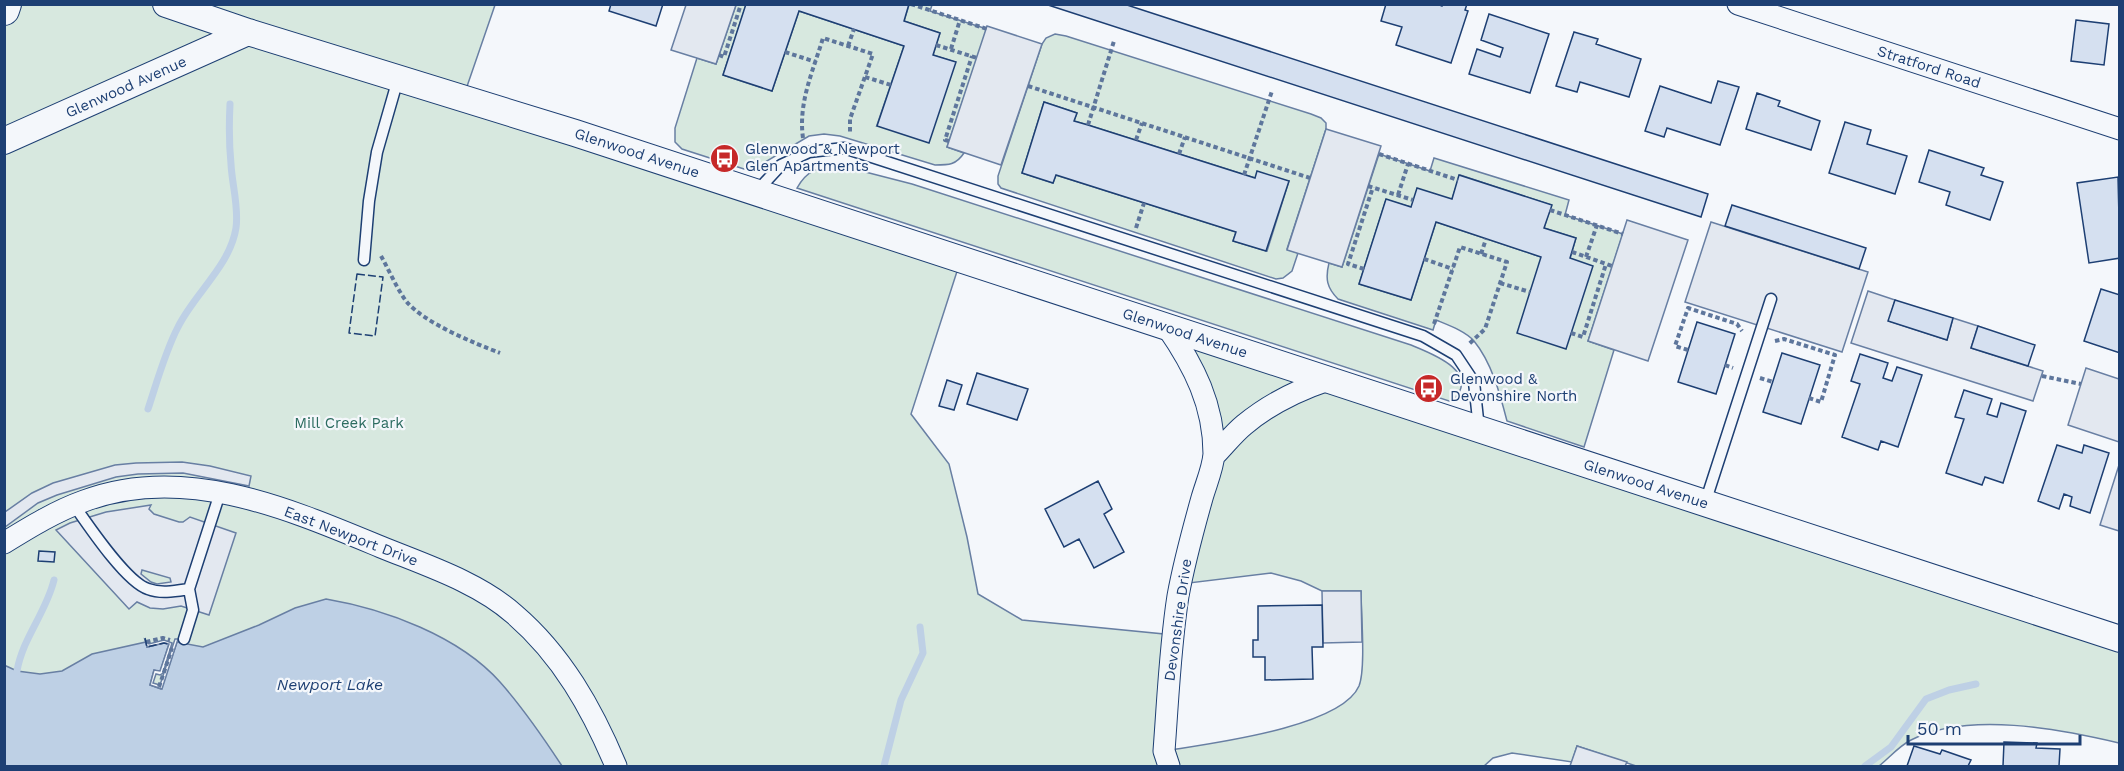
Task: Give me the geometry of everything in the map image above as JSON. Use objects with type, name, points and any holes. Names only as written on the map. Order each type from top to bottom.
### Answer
[{"type":"main road","points":[[4,10],[6,4]]},
{"type":"street","name":"Glenwood Avenue","points":[[166,4],[248,32],[575,133],[2120,639]]},
{"type":"street","name":"Stratford Road","points":[[1738,4],[2120,129]]},
{"type":"street","name":"Glenwood Avenue","points":[[4,141],[248,32]]},
{"type":"street","name":"Devonshire Drive","points":[[1163,761],[1171,654],[1179,595],[1189,546],[1214,456],[1210,414],[1202,386],[1186,355],[1167,327]]},
{"type":"street","name":"Devonshire Drive","points":[[1214,456],[1244,426],[1265,410],[1306,387],[1328,380]]},
{"type":"street","name":"East Newport Drive","points":[[4,543],[49,516],[74,505],[116,492],[150,488],[193,488],[260,501],[328,525],[441,571],[486,594],[513,612],[535,633],[574,682],[597,722],[616,766]]},
{"type":"lane","points":[[364,260],[377,152],[398,78]]},
{"type":"lane","points":[[756,192],[780,165],[806,153],[844,148],[1423,336],[1456,355],[1474,382],[1479,429]]},
{"type":"lane","points":[[1705,503],[1771,299]]},
{"type":"lane","points":[[179,640],[194,610],[189,589],[220,493]]},
{"type":"lane","points":[[74,505],[134,581],[145,588],[156,591],[171,592],[189,589]]},
{"type":"path","points":[[719,55],[724,57],[741,4]]},
{"type":"path","points":[[911,4],[987,29]]},
{"type":"path","points":[[951,49],[960,20]]},
{"type":"path","points":[[848,46],[854,29]]},
{"type":"path","points":[[806,153],[802,126],[803,101],[823,39],[873,54],[850,119],[850,150]]},
{"type":"path","points":[[1088,125],[1114,41]]},
{"type":"path","points":[[936,45],[974,57],[945,140],[949,141]]},
{"type":"path","points":[[785,52],[816,62]]},
{"type":"path","points":[[865,77],[891,86]]},
{"type":"path","points":[[1028,86],[1310,178]]},
{"type":"path","points":[[1244,175],[1272,90]]},
{"type":"path","points":[[1136,141],[1142,123]]},
{"type":"path","points":[[1179,154],[1185,137]]},
{"type":"path","points":[[1379,154],[1458,180]]},
{"type":"path","points":[[1398,195],[1408,164]]},
{"type":"path","points":[[1364,269],[1348,264],[1371,186],[1413,200]]},
{"type":"path","points":[[1131,242],[1144,203]]},
{"type":"path","points":[[1550,210],[1623,234]]},
{"type":"path","points":[[1586,257],[1596,225]]},
{"type":"path","points":[[367,228],[407,302],[429,319],[463,339],[500,353]]},
{"type":"path","points":[[1481,254],[1486,238]]},
{"type":"path","points":[[1429,340],[1460,247],[1507,262],[1485,329],[1456,355]]},
{"type":"path","points":[[1572,252],[1612,266]]},
{"type":"path","points":[[1424,260],[1453,269]]},
{"type":"path","points":[[1571,333],[1583,337],[1606,264]]},
{"type":"path","points":[[1500,283],[1530,292]]},
{"type":"path","points":[[1688,350],[1675,346],[1688,308],[1737,324],[1744,336]]},
{"type":"path","points":[[1770,346],[1776,340],[1784,339],[1835,355],[1821,402],[1809,398]]},
{"type":"path","points":[[1731,378],[1737,357]]},
{"type":"path","points":[[1763,367],[1760,378],[1773,382]]},
{"type":"path","points":[[2042,376],[2081,384]]},
{"type":"path","points":[[146,642],[163,638],[179,640]]},
{"type":"green space","name":"Mill Creek Park","points":[[6,5],[495,5],[463,98],[961,259],[911,414],[949,464],[978,594],[1022,620],[1174,635],[1164,751],[1270,732],[1327,713],[1347,701],[1359,686],[1363,654],[1361,591],[1322,591],[1301,581],[1271,573],[1181,584],[1211,413],[1167,327],[2119,639],[2119,743],[2014,725],[1959,726],[1934,731],[1911,740],[1879,766],[1636,766],[1577,746],[1572,762],[1512,753],[1493,758],[1484,766],[5,766],[4,10]]},
{"type":"green space","points":[[736,5],[746,5],[723,75],[772,91],[799,11],[904,46],[877,125],[955,62],[933,55],[940,33],[904,21],[909,5],[932,5],[930,11],[987,29],[947,147],[964,153],[952,164],[935,165],[840,136],[824,134],[809,136],[755,168],[744,169],[682,149],[675,142],[675,128],[697,58],[716,64]]},
{"type":"green space","points":[[1055,34],[1066,36],[1321,118],[1326,123],[1326,129],[1287,249],[1298,253],[1292,271],[1283,278],[1276,279],[1001,188],[998,184],[998,176],[1042,44],[1046,38]],"holes":[[[1044,102],[1077,113],[1074,121],[1255,178],[1289,181],[1267,251],[1233,241],[1236,232],[1056,175],[1053,183],[1022,173]]]},
{"type":"green space","points":[[1379,154],[1430,171],[1434,158],[1569,200],[1565,215],[1623,234],[1588,341],[1614,350],[1584,447],[1507,421],[1486,359],[1474,341],[1461,331],[1436,320],[1433,330],[1338,299],[1328,283],[1328,269],[1329,263],[1342,267]],"holes":[[[1460,175],[1551,205],[1544,228],[1576,238],[1570,258],[1541,257],[1436,222],[1411,300],[1359,284],[1386,200],[1411,207],[1452,199]]]},
{"type":"green space","points":[[842,166],[912,184],[1411,345],[1431,353],[1451,366],[1458,373],[1461,382],[1460,391],[1452,402],[797,188],[811,172],[821,168]]},
{"type":"shaded area","points":[[686,5],[736,5],[716,64],[671,50]]},
{"type":"shaded area","points":[[987,26],[1042,44],[1001,165],[947,147]]},
{"type":"shaded area","points":[[1326,129],[1381,146],[1342,267],[1287,250]]},
{"type":"shaded area","points":[[1627,220],[1688,240],[1648,361],[1588,341]]},
{"type":"shaded area","points":[[1711,222],[1868,272],[1842,352],[1685,302]]},
{"type":"shaded area","points":[[1868,291],[1895,300],[1889,321],[1947,340],[1953,318],[1978,326],[1971,348],[2043,371],[2033,401],[1851,343]]},
{"type":"shaded area","points":[[2086,368],[2119,379],[2119,442],[2068,425]]},
{"type":"shaded area","points":[[182,462],[251,476],[249,486],[183,473],[116,477],[38,503],[5,527],[5,512],[32,493],[53,483],[115,465]]},
{"type":"shaded area","points":[[2119,465],[2120,531],[2100,525]]},
{"type":"shaded area","points":[[151,505],[149,509],[154,514],[179,522],[190,517],[236,533],[209,615],[181,606],[163,609],[150,608],[137,602],[129,609],[56,530],[70,523],[106,512]],"holes":[[[142,570],[170,578],[171,582],[157,584],[141,574]]]},
{"type":"shaded area","points":[[1322,591],[1361,591],[1362,642],[1323,643]]},
{"type":"shaded area","points":[[1577,746],[1627,762],[1625,766],[1570,766]]},
{"type":"water","name":"Newport Lake","points":[[326,599],[372,610],[420,627],[464,651],[500,682],[562,766],[5,766],[4,665],[17,671],[40,674],[62,671],[92,654],[146,642],[147,647],[164,643],[169,644],[160,672],[154,670],[150,685],[161,689],[177,642],[203,647],[295,608]]},
{"type":"pier","points":[[175,639],[178,639],[162,689],[150,685],[154,670],[160,671],[169,644],[147,647],[145,640],[149,644],[164,640],[172,643],[163,673],[156,674],[153,683],[160,685]]},
{"type":"building","points":[[611,4],[663,4],[656,26],[609,11]]},
{"type":"building","points":[[746,4],[909,4],[904,21],[940,33],[933,55],[956,62],[929,143],[877,126],[904,46],[799,11],[772,91],[723,75]]},
{"type":"building","points":[[1045,4],[1124,4],[1708,194],[1701,217]]},
{"type":"building","points":[[1386,4],[1437,4],[1442,6],[1443,4],[1467,4],[1465,10],[1468,11],[1451,63],[1396,45],[1402,27],[1381,21]]},
{"type":"building","points":[[1489,14],[1549,34],[1530,93],[1469,74],[1477,49],[1500,57],[1503,48],[1481,40]]},
{"type":"building","points":[[2076,20],[2109,24],[2104,65],[2071,61]]},
{"type":"building","points":[[1574,32],[1598,39],[1596,44],[1641,59],[1629,97],[1580,82],[1577,92],[1556,86]]},
{"type":"building","points":[[1718,81],[1739,87],[1720,145],[1667,128],[1664,137],[1645,131],[1660,86],[1711,103]]},
{"type":"building","points":[[1757,93],[1780,101],[1778,106],[1820,121],[1811,150],[1746,129]]},
{"type":"building","points":[[1044,102],[1077,113],[1074,121],[1255,178],[1257,171],[1289,181],[1266,251],[1233,241],[1236,232],[1056,175],[1053,183],[1022,173]]},
{"type":"building","points":[[1845,122],[1871,130],[1867,144],[1907,156],[1895,194],[1829,173]]},
{"type":"building","points":[[1929,150],[1984,168],[1981,175],[2003,182],[1990,220],[1946,205],[1950,192],[1919,182]]},
{"type":"building","points":[[1459,175],[1552,205],[1544,228],[1576,238],[1570,258],[1593,266],[1566,349],[1517,333],[1541,257],[1436,222],[1411,300],[1359,284],[1386,199],[1411,207],[1417,188],[1452,199]]},
{"type":"building","points":[[2118,177],[2120,258],[2089,263],[2077,183]]},
{"type":"building","points":[[1732,205],[1866,248],[1859,269],[1725,226]]},
{"type":"building","points":[[2101,289],[2120,295],[2120,353],[2084,341]]},
{"type":"building","points":[[1895,300],[1953,318],[1947,340],[1888,321]]},
{"type":"building","points":[[1697,322],[1735,334],[1716,394],[1678,382]]},
{"type":"building","points":[[1978,326],[2035,345],[2028,366],[1971,348]]},
{"type":"building","points":[[1782,353],[1820,365],[1801,424],[1763,412]]},
{"type":"building","points":[[1860,354],[1888,363],[1883,378],[1892,381],[1897,367],[1922,375],[1898,447],[1881,441],[1878,450],[1842,437],[1860,384],[1851,381]]},
{"type":"building","points":[[977,373],[1028,389],[1017,420],[967,404]]},
{"type":"building","points":[[947,380],[962,385],[954,410],[939,406]]},
{"type":"building","points":[[1964,390],[1992,399],[1987,414],[1997,417],[2001,403],[2026,411],[2003,483],[1985,477],[1982,485],[1946,473],[1964,419],[1955,417]]},
{"type":"building","points":[[2057,445],[2082,453],[2084,445],[2109,453],[2090,513],[2070,506],[2072,497],[2064,494],[2059,509],[2038,501]]},
{"type":"building","points":[[1098,481],[1112,509],[1104,514],[1124,552],[1094,568],[1079,539],[1064,547],[1045,509]]},
{"type":"building","points":[[39,551],[55,552],[54,562],[38,561]]},
{"type":"building","points":[[1322,605],[1323,647],[1312,647],[1313,679],[1265,680],[1265,657],[1253,657],[1253,640],[1258,640],[1258,606]]},
{"type":"building","points":[[2004,742],[2037,743],[2036,748],[2060,749],[2059,766],[2003,766]]},
{"type":"building","points":[[1914,746],[1940,754],[1942,750],[1971,760],[1968,766],[1907,766]]},
{"type":"waterway","points":[[148,409],[173,337],[185,315],[227,255],[236,228],[237,212],[230,149],[230,104]]},
{"type":"waterway","points":[[17,671],[24,647],[46,603],[54,580]]},
{"type":"waterway","points":[[884,766],[901,700],[923,653],[920,627]]},
{"type":"waterway","points":[[1865,766],[1891,747],[1926,699],[1949,690],[1976,684]]},
{"type":"fence","points":[[357,274],[383,277],[375,336],[349,333],[357,274]]},
{"type":"fence","points":[[145,638],[147,647],[169,644]]},
{"type":"place","name":"Glenwood & Newport Glen Apartments","points":[[724,158]]},
{"type":"place","name":"Glenwood & Devonshire North","points":[[1429,388]]}]
